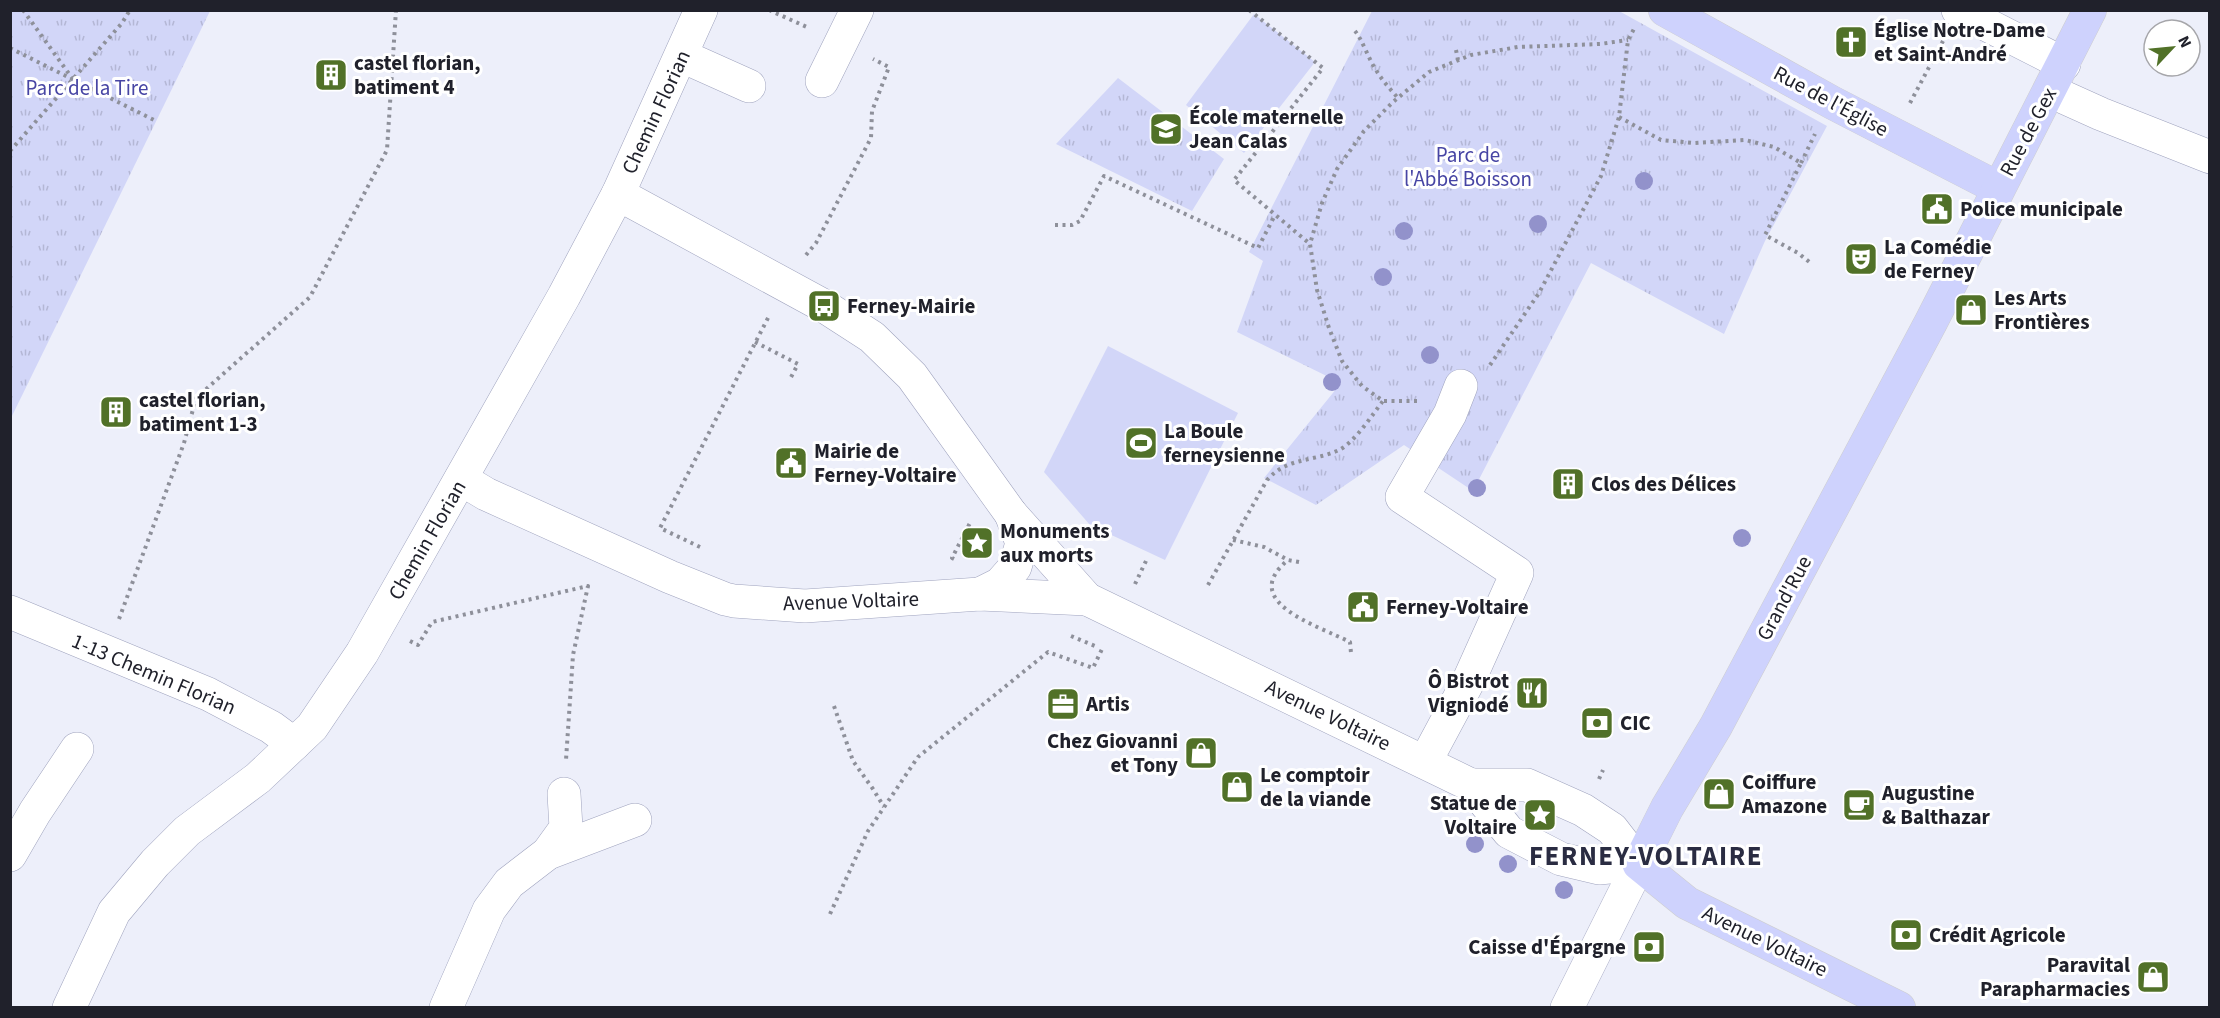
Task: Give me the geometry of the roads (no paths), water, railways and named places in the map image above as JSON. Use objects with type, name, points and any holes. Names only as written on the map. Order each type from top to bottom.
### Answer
[{"type":"main road","name":"Rue de l'Église","points":[[1665,10],[1833,103],[1998,188]]},
{"type":"main road","name":"Rue de Gex","points":[[1998,188],[2057,78],[2090,10]]},
{"type":"main road","name":"Grand'Rue","points":[[1639,864],[1667,808],[1716,726],[1973,242],[1998,188]]},
{"type":"main road","name":"Avenue Voltaire","points":[[1639,864],[1687,903],[1899,1008]]},
{"type":"street","name":"Chemin Florian","points":[[69,1008],[114,912],[154,863],[187,831],[258,778],[312,727],[327,707],[379,624],[618,194],[701,10]]},
{"type":"street","points":[[822,81],[857,10]]},
{"type":"street","points":[[1958,10],[2057,78],[2101,114],[2210,157]]},
{"type":"street","points":[[682,56],[749,86]]},
{"type":"street","name":"Avenue Voltaire","points":[[618,194],[824,306],[872,337],[912,376],[1011,514],[1088,598],[1471,785],[1509,832],[1561,859],[1599,868],[1639,864]]},
{"type":"street","points":[[1425,762],[1468,680],[1517,573],[1402,497],[1450,414],[1461,386]]},
{"type":"street","name":"Avenue Voltaire","points":[[461,479],[497,499],[724,599],[805,606],[980,594],[1088,598]]},
{"type":"street","points":[[980,594],[1000,584],[1015,567],[1022,543],[1011,514]]},
{"type":"street","name":"1-13 Chemin Florian","points":[[10,612],[106,654],[208,694],[271,727],[294,744]]},
{"type":"street","points":[[10,855],[35,812],[77,749]]},
{"type":"street","points":[[446,1008],[489,910],[509,883],[548,853],[566,828],[562,782]]},
{"type":"street","name":"Avenue Voltaire","points":[[1471,785],[1527,785],[1583,810],[1612,829],[1639,864]]},
{"type":"street","points":[[548,853],[635,820]]},
{"type":"street","name":"Grand'Rue","points":[[1567,1008],[1639,864]]},
{"type":"place","name":"Église Notre-Dame et Saint-André","points":[[1851,42]]},
{"type":"place","name":"castel florian, batiment 4","points":[[331,75]]},
{"type":"place","name":"École maternelle Jean Calas","points":[[1166,129]]},
{"type":"place","name":"Police municipale","points":[[1937,209]]},
{"type":"place","name":"La Comédie de Ferney","points":[[1861,259]]},
{"type":"place","name":"Ferney-Mairie","points":[[824,306]]},
{"type":"place","name":"Les Arts Frontières","points":[[1971,310]]},
{"type":"place","name":"castel florian, batiment 1-3","points":[[116,412]]},
{"type":"place","name":"La Boule ferneysienne","points":[[1141,443]]},
{"type":"place","name":"Mairie de Ferney-Voltaire","points":[[791,463]]},
{"type":"place","name":"Clos des Délices","points":[[1568,484]]},
{"type":"place","name":"Monuments aux morts","points":[[977,543]]},
{"type":"place","name":"Ferney-Voltaire","points":[[1363,607]]},
{"type":"place","name":"Ô Bistrot Vigniodé","points":[[1532,693]]},
{"type":"place","name":"Artis","points":[[1063,704]]},
{"type":"place","name":"CIC","points":[[1597,723]]},
{"type":"place","name":"Chez Giovanni et Tony","points":[[1201,753]]},
{"type":"place","name":"Le comptoir de la viande","points":[[1237,787]]},
{"type":"place","name":"Coiffure Amazone","points":[[1719,794]]},
{"type":"place","name":"Augustine & Balthazar","points":[[1859,805]]},
{"type":"place","name":"Statue de Voltaire","points":[[1540,815]]},
{"type":"place","name":"Crédit Agricole","points":[[1906,935]]},
{"type":"place","name":"Caisse d'Épargne","points":[[1649,947]]},
{"type":"place","name":"Paravital Parapharmacies","points":[[2153,977]]},
{"type":"district","name":"FERNEY-VOLTAIRE","points":[[1646,856]]},
{"type":"park label","name":"Parc de la Tire","points":[[87,88]]},
{"type":"park label","name":"Parc de l'Abbé Boisson","points":[[1468,167]]}]
